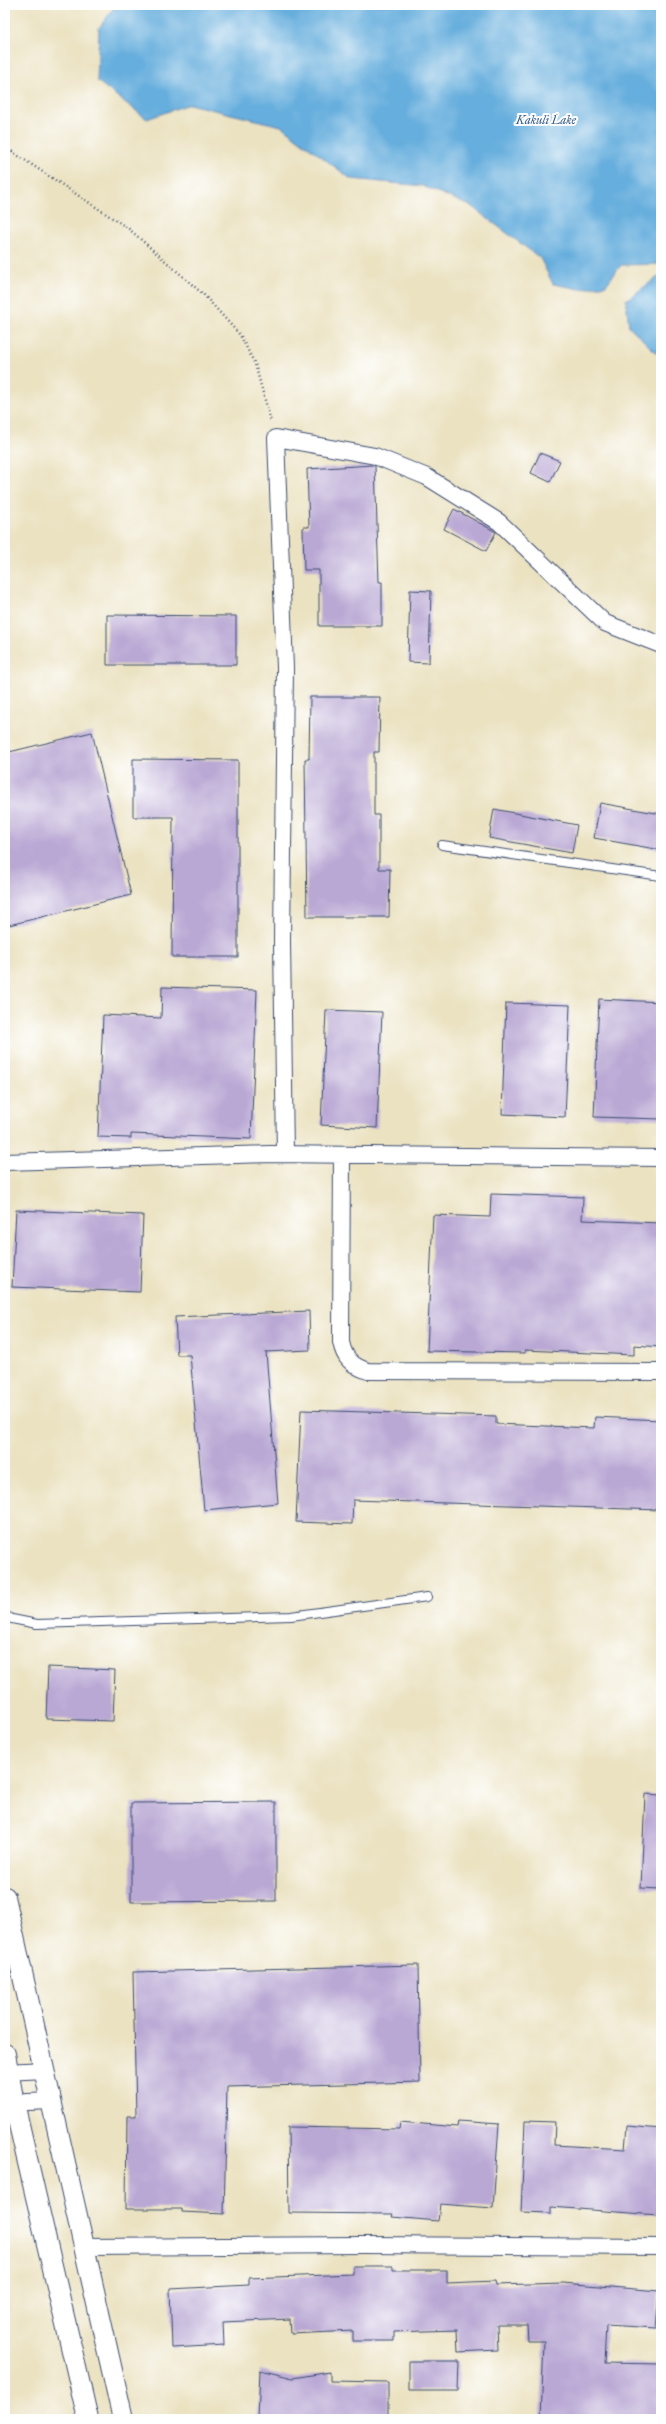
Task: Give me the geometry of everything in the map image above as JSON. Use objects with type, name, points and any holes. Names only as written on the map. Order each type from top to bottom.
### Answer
[{"type":"street","points":[[284,1154],[282,942],[285,668],[276,438],[374,456],[427,477],[499,522],[605,623],[661,645]]},
{"type":"street","points":[[5,1162],[284,1154],[661,1158]]},
{"type":"street","points":[[342,1155],[341,1342],[347,1360],[357,1367],[368,1371],[661,1372]]},
{"type":"street","points":[[5,1897],[123,2419]]},
{"type":"street","points":[[45,2070],[6,2066],[9,2103],[88,2419]]},
{"type":"street","points":[[9,2103],[51,2102]]},
{"type":"street","points":[[84,2247],[355,2245],[661,2247]]},
{"type":"lane","points":[[442,845],[661,876]]},
{"type":"lane","points":[[5,1615],[12,1619],[37,1624],[291,1616],[427,1597]]},
{"type":"path","points":[[5,147],[129,229],[204,295],[240,335],[255,364],[276,438]]},
{"type":"water","name":"Kakuli Lake","points":[[116,5],[661,5],[661,264],[621,265],[606,285],[580,289],[553,284],[540,258],[471,206],[423,186],[351,179],[281,126],[189,104],[147,119],[97,81],[99,28]]},
{"type":"water","points":[[658,277],[661,278],[661,358],[629,326],[626,300]]},
{"type":"building","points":[[540,453],[560,461],[550,482],[531,473]]},
{"type":"building","points":[[375,466],[379,582],[382,582],[382,626],[319,626],[319,570],[304,570],[303,527],[309,527],[307,469]]},
{"type":"building","points":[[454,509],[496,532],[486,551],[444,529]]},
{"type":"building","points":[[410,590],[431,591],[429,663],[408,662]]},
{"type":"building","points":[[107,615],[236,616],[236,665],[107,665]]},
{"type":"building","points":[[310,697],[380,697],[379,752],[374,752],[374,815],[379,815],[379,869],[390,869],[389,917],[307,917],[305,759],[309,759]]},
{"type":"building","points":[[92,732],[131,895],[5,926],[5,753]]},
{"type":"building","points":[[133,759],[238,760],[238,957],[172,957],[173,817],[133,817]]},
{"type":"building","points":[[600,803],[661,814],[661,850],[594,838]]},
{"type":"building","points":[[494,809],[577,825],[572,853],[489,838]]},
{"type":"building","points":[[162,987],[257,990],[251,1139],[131,1134],[131,1138],[98,1137],[103,1015],[161,1018]]},
{"type":"building","points":[[599,999],[661,1002],[661,1119],[594,1117]]},
{"type":"building","points":[[506,1003],[570,1005],[565,1117],[502,1114]]},
{"type":"building","points":[[326,1010],[382,1012],[377,1128],[321,1125]]},
{"type":"building","points":[[491,1194],[583,1197],[582,1220],[661,1223],[661,1347],[634,1345],[634,1355],[525,1350],[525,1353],[427,1351],[433,1215],[490,1217]]},
{"type":"building","points":[[16,1210],[143,1215],[140,1292],[12,1287]]},
{"type":"building","points":[[309,1311],[310,1350],[266,1352],[278,1503],[204,1510],[190,1355],[177,1355],[175,1317]]},
{"type":"building","points":[[301,1410],[496,1416],[496,1424],[594,1428],[595,1417],[661,1420],[661,1510],[353,1500],[352,1524],[296,1522]]},
{"type":"building","points":[[48,1667],[115,1670],[113,1721],[46,1719]]},
{"type":"building","points":[[645,1794],[661,1795],[661,1889],[641,1888]]},
{"type":"building","points":[[276,1802],[276,1901],[131,1902],[131,1803]]},
{"type":"building","points":[[418,1965],[420,2082],[227,2087],[224,2214],[182,2212],[182,2209],[126,2209],[127,2116],[136,2116],[133,1972]]},
{"type":"building","points":[[458,2121],[499,2124],[493,2208],[440,2204],[438,2221],[392,2217],[393,2214],[289,2213],[288,2127],[399,2129],[400,2122],[457,2127]]},
{"type":"building","points":[[525,2121],[555,2122],[554,2145],[625,2149],[627,2126],[661,2129],[658,2215],[551,2207],[551,2213],[521,2212]]},
{"type":"building","points":[[353,2266],[393,2266],[393,2270],[447,2270],[447,2283],[495,2281],[496,2285],[563,2283],[659,2291],[656,2328],[606,2325],[604,2363],[661,2364],[660,2419],[541,2419],[544,2341],[528,2341],[527,2325],[497,2325],[498,2350],[458,2352],[457,2330],[394,2332],[394,2341],[353,2341],[353,2331],[291,2334],[290,2319],[223,2322],[224,2345],[172,2348],[170,2289],[249,2285],[249,2278],[353,2274]]},
{"type":"building","points":[[409,2361],[459,2361],[458,2391],[409,2391]]},
{"type":"building","points":[[260,2370],[293,2378],[330,2372],[330,2381],[388,2382],[388,2419],[258,2419]]}]
